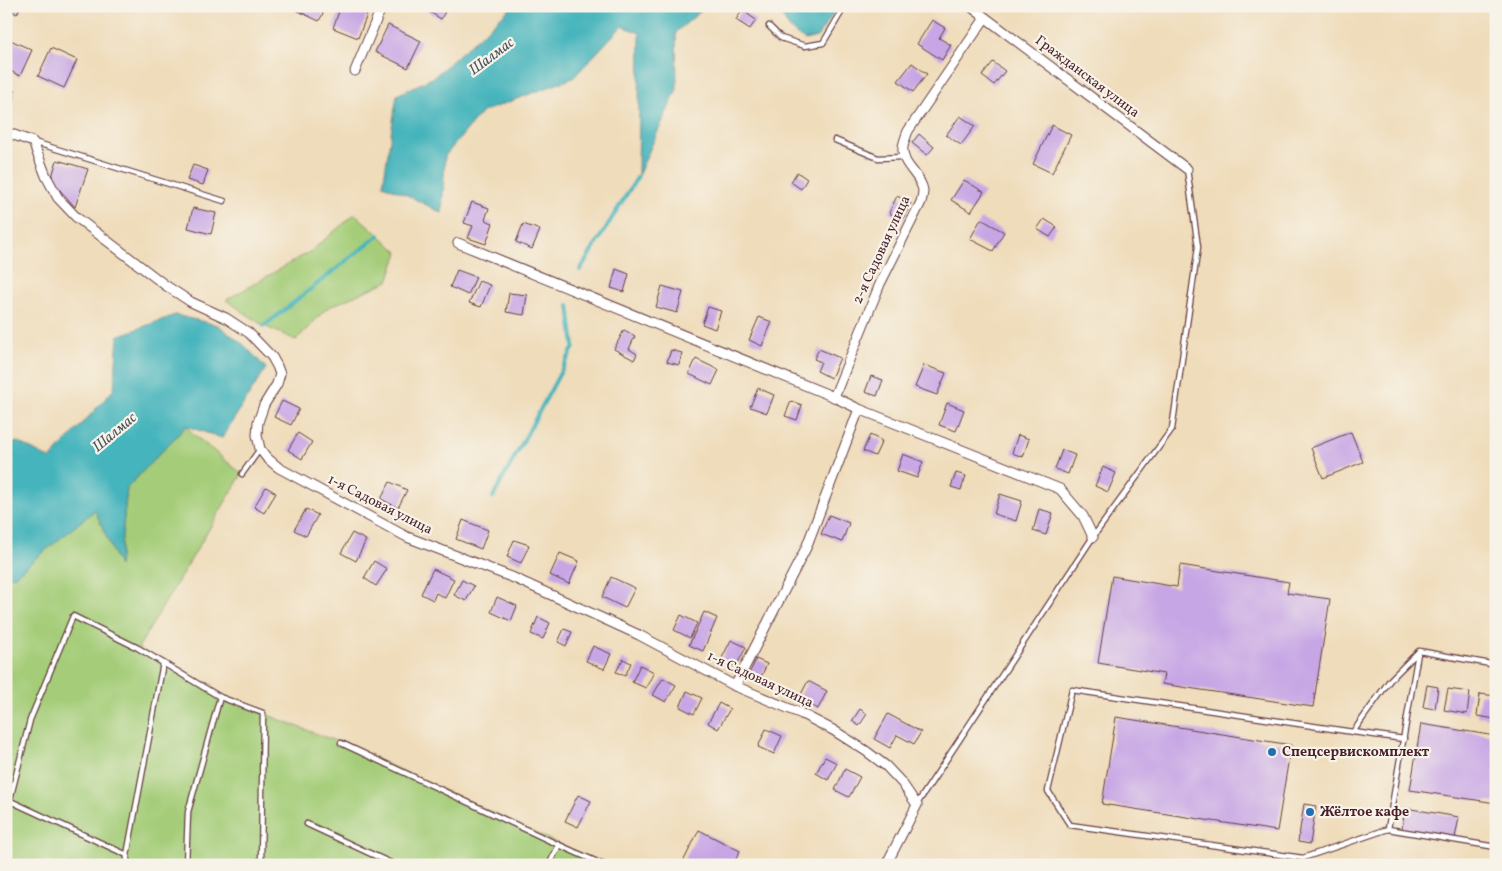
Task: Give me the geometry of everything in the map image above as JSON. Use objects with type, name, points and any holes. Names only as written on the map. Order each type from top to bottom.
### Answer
[{"type":"street","points":[[355,71],[382,6]]},
{"type":"street","name":"Гражданская улица","points":[[970,6],[1187,169]]},
{"type":"street","points":[[904,157],[903,144],[908,131],[985,18]]},
{"type":"street","points":[[6,132],[33,142],[46,176],[58,198],[76,217],[165,285],[192,302],[226,318],[249,333],[272,357],[280,374],[277,384],[264,405],[258,422],[257,435],[260,449]]},
{"type":"street","name":"2-я Садовая улица","points":[[834,397],[880,284],[921,202],[923,192],[921,184],[906,164],[904,157]]},
{"type":"street","points":[[458,243],[834,397],[859,409],[1060,489],[1083,516],[1093,537]]},
{"type":"street","points":[[735,686],[806,548],[859,409]]},
{"type":"street","name":"1-я Садовая улица","points":[[260,449],[266,458],[279,468],[408,537],[514,578],[639,635],[735,686],[802,714],[833,730],[886,766],[917,804]]},
{"type":"street","points":[[886,865],[917,804]]},
{"type":"lane","points":[[770,26],[781,38],[806,46],[823,43],[845,6]]},
{"type":"lane","points":[[835,140],[878,158],[904,157]]},
{"type":"lane","points":[[33,142],[224,200]]},
{"type":"lane","points":[[917,804],[1093,537],[1172,429],[1198,247],[1187,169]]},
{"type":"lane","points":[[242,474],[260,449]]},
{"type":"lane","points":[[6,815],[8,800],[30,720],[73,616],[138,648],[220,697],[263,713],[261,865]]},
{"type":"lane","points":[[1419,651],[1496,665]]},
{"type":"lane","points":[[1353,732],[1390,680],[1419,651]]},
{"type":"lane","points":[[1388,829],[1419,651]]},
{"type":"lane","points":[[127,865],[127,854],[163,663]]},
{"type":"lane","points":[[1404,739],[1072,690],[1048,790],[1070,824],[1303,858],[1388,829],[1496,848]]},
{"type":"lane","points":[[186,865],[188,812],[220,697]]},
{"type":"lane","points":[[341,743],[604,865]]},
{"type":"lane","points":[[8,800],[127,854]]},
{"type":"lane","points":[[308,824],[395,865]]},
{"type":"lane","points":[[549,865],[559,845]]},
{"type":"lane","points":[[1302,865],[1303,858]]},
{"type":"green space","points":[[355,214],[398,252],[388,281],[327,308],[296,340],[264,326],[226,300],[311,251]]},
{"type":"green space","points":[[186,426],[193,434],[242,474],[138,648],[220,697],[341,743],[604,865],[6,865],[6,577],[14,576],[95,510],[119,565],[127,488]]},
{"type":"water","points":[[513,6],[707,6],[676,32],[677,89],[638,176],[640,33],[622,26],[573,78],[482,112],[445,156],[442,213],[383,185],[397,95],[434,77]]},
{"type":"water","points":[[780,6],[839,6],[817,37],[805,40],[795,34],[788,26]]},
{"type":"water","points":[[175,315],[218,325],[244,345],[266,368],[222,438],[186,426],[127,488],[119,566],[95,510],[14,576],[6,577],[6,503],[8,502],[6,501],[6,445],[18,442],[50,459],[114,389],[118,336]]},
{"type":"building","points":[[6,6],[21,6],[17,14],[6,8]]},
{"type":"building","points":[[293,6],[327,6],[319,21],[292,8]]},
{"type":"building","points":[[341,6],[353,6],[368,12],[358,38],[333,28]]},
{"type":"building","points":[[420,6],[448,6],[441,19]]},
{"type":"building","points":[[742,10],[756,20],[750,29],[736,20]]},
{"type":"building","points":[[932,20],[945,28],[939,38],[951,45],[942,60],[917,44]]},
{"type":"building","points":[[388,25],[421,41],[408,68],[375,52]]},
{"type":"building","points":[[6,38],[32,50],[20,76],[6,69]]},
{"type":"building","points":[[51,48],[77,60],[64,88],[38,76]]},
{"type":"building","points":[[993,62],[1005,71],[994,85],[982,76]]},
{"type":"building","points":[[912,63],[927,74],[913,92],[898,81]]},
{"type":"building","points":[[6,88],[15,91],[7,124],[6,124]]},
{"type":"building","points":[[960,116],[975,126],[961,145],[946,135]]},
{"type":"building","points":[[1052,125],[1071,135],[1052,173],[1033,164]]},
{"type":"building","points":[[919,134],[934,147],[927,155],[912,143]]},
{"type":"building","points":[[57,160],[88,169],[75,207],[51,180]]},
{"type":"building","points":[[193,165],[208,170],[203,185],[187,180]]},
{"type":"building","points":[[797,172],[807,179],[801,189],[791,182]]},
{"type":"building","points":[[964,180],[984,192],[971,212],[951,200]]},
{"type":"building","points":[[897,196],[911,203],[902,220],[889,213]]},
{"type":"building","points":[[472,202],[489,208],[485,220],[493,223],[486,244],[468,238],[473,226],[464,223]]},
{"type":"building","points":[[193,208],[216,213],[211,234],[188,228]]},
{"type":"building","points":[[981,219],[1004,232],[993,251],[970,239]]},
{"type":"building","points":[[1044,219],[1057,227],[1050,237],[1037,229]]},
{"type":"building","points":[[523,224],[540,230],[532,249],[516,242]]},
{"type":"building","points":[[616,269],[629,274],[624,292],[611,288]]},
{"type":"building","points":[[457,270],[476,277],[468,295],[450,287]]},
{"type":"building","points":[[479,281],[490,285],[481,307],[469,303]]},
{"type":"building","points":[[662,286],[683,292],[677,313],[656,307]]},
{"type":"building","points":[[509,293],[527,295],[524,315],[506,312]]},
{"type":"building","points":[[708,307],[721,311],[715,329],[702,324]]},
{"type":"building","points":[[759,317],[772,322],[762,346],[749,340]]},
{"type":"building","points":[[624,330],[635,336],[629,349],[637,354],[634,360],[614,349]]},
{"type":"building","points":[[819,349],[840,358],[831,378],[817,371],[821,362],[814,359]]},
{"type":"building","points":[[671,350],[682,353],[679,365],[667,362]]},
{"type":"building","points":[[696,359],[719,370],[712,385],[689,374]]},
{"type":"building","points":[[924,365],[946,373],[937,395],[915,387]]},
{"type":"building","points":[[871,376],[883,380],[877,396],[865,392]]},
{"type":"building","points":[[758,388],[774,395],[767,413],[750,407]]},
{"type":"building","points":[[282,401],[299,409],[291,425],[274,417]]},
{"type":"building","points":[[791,401],[802,405],[797,420],[785,416]]},
{"type":"building","points":[[947,403],[964,410],[956,431],[939,425]]},
{"type":"building","points":[[1351,432],[1363,462],[1323,478],[1311,448]]},
{"type":"building","points":[[298,433],[312,442],[302,459],[288,450]]},
{"type":"building","points":[[870,435],[882,441],[875,456],[863,451]]},
{"type":"building","points":[[1018,435],[1029,439],[1023,457],[1012,453]]},
{"type":"building","points":[[1062,450],[1075,455],[1068,474],[1055,469]]},
{"type":"building","points":[[903,454],[923,462],[917,478],[897,471]]},
{"type":"building","points":[[1103,467],[1116,473],[1108,492],[1095,486]]},
{"type":"building","points":[[956,473],[966,476],[961,490],[951,487]]},
{"type":"building","points":[[390,482],[407,490],[398,508],[381,499]]},
{"type":"building","points":[[266,487],[276,493],[264,513],[254,507]]},
{"type":"building","points":[[1000,494],[1022,501],[1016,521],[994,514]]},
{"type":"building","points":[[306,509],[318,515],[306,536],[294,530]]},
{"type":"building","points":[[1039,509],[1053,513],[1046,535],[1033,531]]},
{"type":"building","points":[[829,515],[849,523],[842,542],[821,534]]},
{"type":"building","points":[[463,520],[488,530],[481,549],[456,539]]},
{"type":"building","points":[[352,533],[366,540],[356,561],[341,553]]},
{"type":"building","points":[[514,540],[529,545],[521,563],[507,557]]},
{"type":"building","points":[[560,553],[579,561],[569,584],[550,575]]},
{"type":"building","points":[[374,561],[387,569],[376,586],[364,578]]},
{"type":"building","points":[[1180,565],[1289,582],[1287,593],[1330,599],[1313,707],[1162,684],[1164,674],[1098,663],[1112,576],[1177,587]]},
{"type":"building","points":[[433,569],[454,579],[445,598],[436,593],[433,600],[421,594]]},
{"type":"building","points":[[611,577],[635,588],[625,608],[602,597]]},
{"type":"building","points":[[462,580],[474,586],[466,601],[454,595]]},
{"type":"building","points":[[497,597],[517,606],[511,621],[491,612]]},
{"type":"building","points":[[704,612],[717,618],[703,651],[689,645]]},
{"type":"building","points":[[681,615],[697,623],[690,638],[674,630]]},
{"type":"building","points":[[538,617],[550,623],[543,639],[531,634]]},
{"type":"building","points":[[564,629],[572,632],[566,646],[558,642]]},
{"type":"building","points":[[731,640],[746,647],[736,667],[721,660]]},
{"type":"building","points":[[593,646],[611,654],[604,669],[586,661]]},
{"type":"building","points":[[623,659],[631,663],[625,676],[616,672]]},
{"type":"building","points":[[756,659],[767,664],[760,679],[749,674]]},
{"type":"building","points":[[640,665],[654,672],[646,688],[632,682]]},
{"type":"building","points":[[663,678],[676,685],[666,702],[653,695]]},
{"type":"building","points":[[808,681],[827,691],[818,709],[799,698]]},
{"type":"building","points":[[1427,685],[1438,687],[1435,709],[1423,707]]},
{"type":"building","points":[[1448,689],[1470,692],[1467,714],[1444,710]]},
{"type":"building","points":[[687,691],[702,698],[694,714],[680,707]]},
{"type":"building","points":[[1480,694],[1496,696],[1496,719],[1477,716]]},
{"type":"building","points":[[719,703],[730,709],[718,729],[708,723]]},
{"type":"building","points":[[860,709],[867,714],[859,726],[852,721]]},
{"type":"building","points":[[888,714],[921,732],[914,744],[897,735],[890,748],[874,739]]},
{"type":"building","points":[[1116,717],[1291,745],[1277,831],[1102,804]]},
{"type":"building","points":[[1421,724],[1496,736],[1496,803],[1410,790]]},
{"type":"building","points":[[766,729],[782,736],[774,754],[758,747]]},
{"type":"building","points":[[825,757],[837,763],[828,780],[816,773]]},
{"type":"building","points":[[845,769],[860,777],[849,797],[835,790]]},
{"type":"building","points":[[578,795],[591,801],[578,827],[565,821]]},
{"type":"building","points":[[1304,804],[1316,806],[1310,844],[1298,842]]},
{"type":"building","points":[[1405,808],[1459,817],[1455,838],[1402,829]]},
{"type":"building","points":[[699,830],[740,851],[733,865],[688,865],[683,862]]},
{"type":"waterway","points":[[580,270],[638,176]]},
{"type":"waterway","name":"Шалмас","points":[[264,326],[379,235]]},
{"type":"waterway","points":[[493,497],[574,347],[569,305]]},
{"type":"place","name":"Спецсервискомплект","points":[[1272,752]]},
{"type":"place","name":"Жёлтое кафе","points":[[1310,812]]}]
